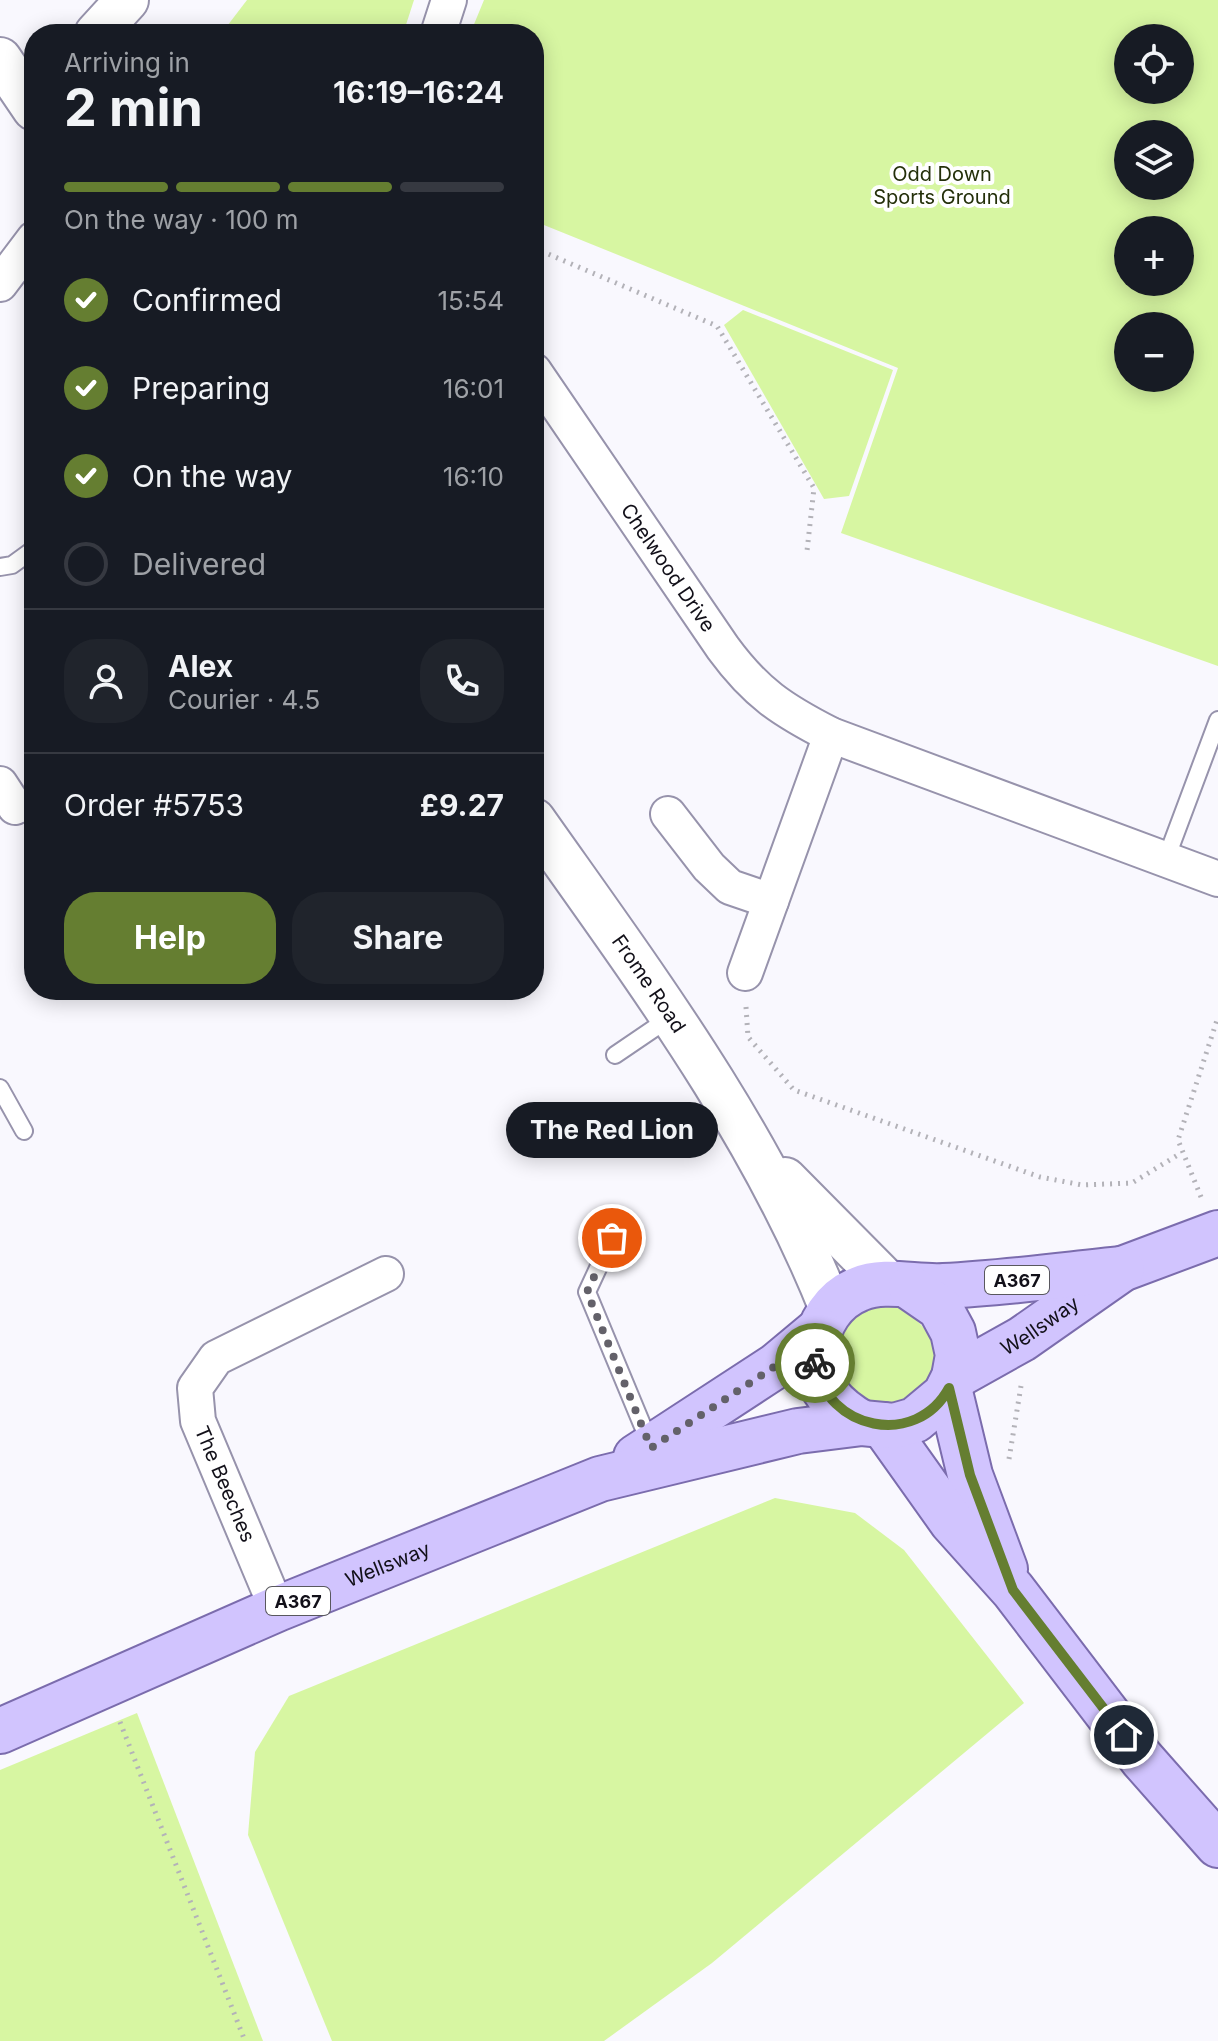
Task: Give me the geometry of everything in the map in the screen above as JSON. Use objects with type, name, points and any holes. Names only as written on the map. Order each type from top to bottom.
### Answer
[{"type":"main road","name":"Wellsway","points":[[0,1731],[277,1609],[600,1479],[798,1431],[915,1420],[932,1409],[952,1382],[1022,1339],[1122,1269],[1216,1234]]},
{"type":"main road","name":"Wellsway","points":[[600,1479],[777,1365],[860,1288],[1122,1269]]},
{"type":"main road","points":[[900,1286],[940,1308],[953,1332],[958,1355],[952,1382],[970,1475],[1013,1590]]},
{"type":"main road","points":[[825,1320],[814,1354],[825,1392],[842,1411],[873,1424],[952,1522],[1013,1590],[1142,1759],[1218,1845]]},
{"type":"street","points":[[105,24],[127,0]]},
{"type":"street","points":[[441,24],[449,0]]},
{"type":"street","points":[[0,59],[24,106]]},
{"type":"street","points":[[0,284],[24,252]]},
{"type":"street","name":"Chelwood Drive","points":[[544,386],[748,682],[777,707],[831,735],[1218,879]]},
{"type":"street","points":[[745,973],[831,735]]},
{"type":"street","points":[[668,814],[709,867],[730,887],[771,901]]},
{"type":"street","name":"Frome Road","points":[[544,834],[672,1016],[758,1152],[806,1245],[825,1320]]},
{"type":"street","name":"Frome Road","points":[[758,1152],[900,1286]]},
{"type":"street","name":"The Beeches","points":[[277,1609],[198,1421],[195,1388],[216,1358],[386,1274]]},
{"type":"lane","points":[[0,567],[12,565],[24,556]]},
{"type":"lane","points":[[1166,859],[1218,720]]},
{"type":"lane","points":[[615,1055],[672,1016]]},
{"type":"lane","points":[[0,1088],[24,1131]]},
{"type":"lane","points":[[612,1238],[587,1292],[651,1448]]},
{"type":"path","points":[[544,252],[717,326],[814,488],[807,551]]},
{"type":"path","points":[[745,973],[748,1037],[794,1090],[1040,1177],[1082,1185],[1132,1183],[1181,1153]]},
{"type":"path","points":[[1216,1234],[1178,1140],[1218,1017]]},
{"type":"path","points":[[115,1714],[245,2041]]},
{"type":"green space","points":[[247,0],[414,0],[406,24],[229,24]]},
{"type":"green space","name":"Odd Down Sports Ground","points":[[484,0],[1218,0],[1218,666],[841,533],[898,368],[544,225],[544,24],[474,24]]},
{"type":"green space","points":[[743,310],[893,370],[849,496],[824,499],[724,325]]},
{"type":"green space","points":[[886,1304],[913,1317],[923,1327],[934,1352],[934,1366],[929,1379],[905,1403],[872,1407],[834,1375],[835,1347],[842,1326],[849,1318],[858,1311]]},
{"type":"green space","points":[[775,1498],[855,1513],[904,1550],[1024,1703],[712,1963],[604,2041],[332,2041],[248,1835],[255,1752],[289,1696]]},
{"type":"green space","points":[[137,1713],[263,2041],[0,2041],[0,1770]]},
{"type":"way so far","points":[[612,1238],[587,1292],[651,1448],[777,1365],[819,1330],[815,1363]]},
{"type":"place","name":"The Red Lion","points":[[612,1238]]},
{"type":"route","points":[[815,1363],[825,1392],[842,1411],[862,1423],[894,1426],[915,1420],[932,1409],[949,1388],[970,1475],[1013,1590],[1124,1735]]}]
